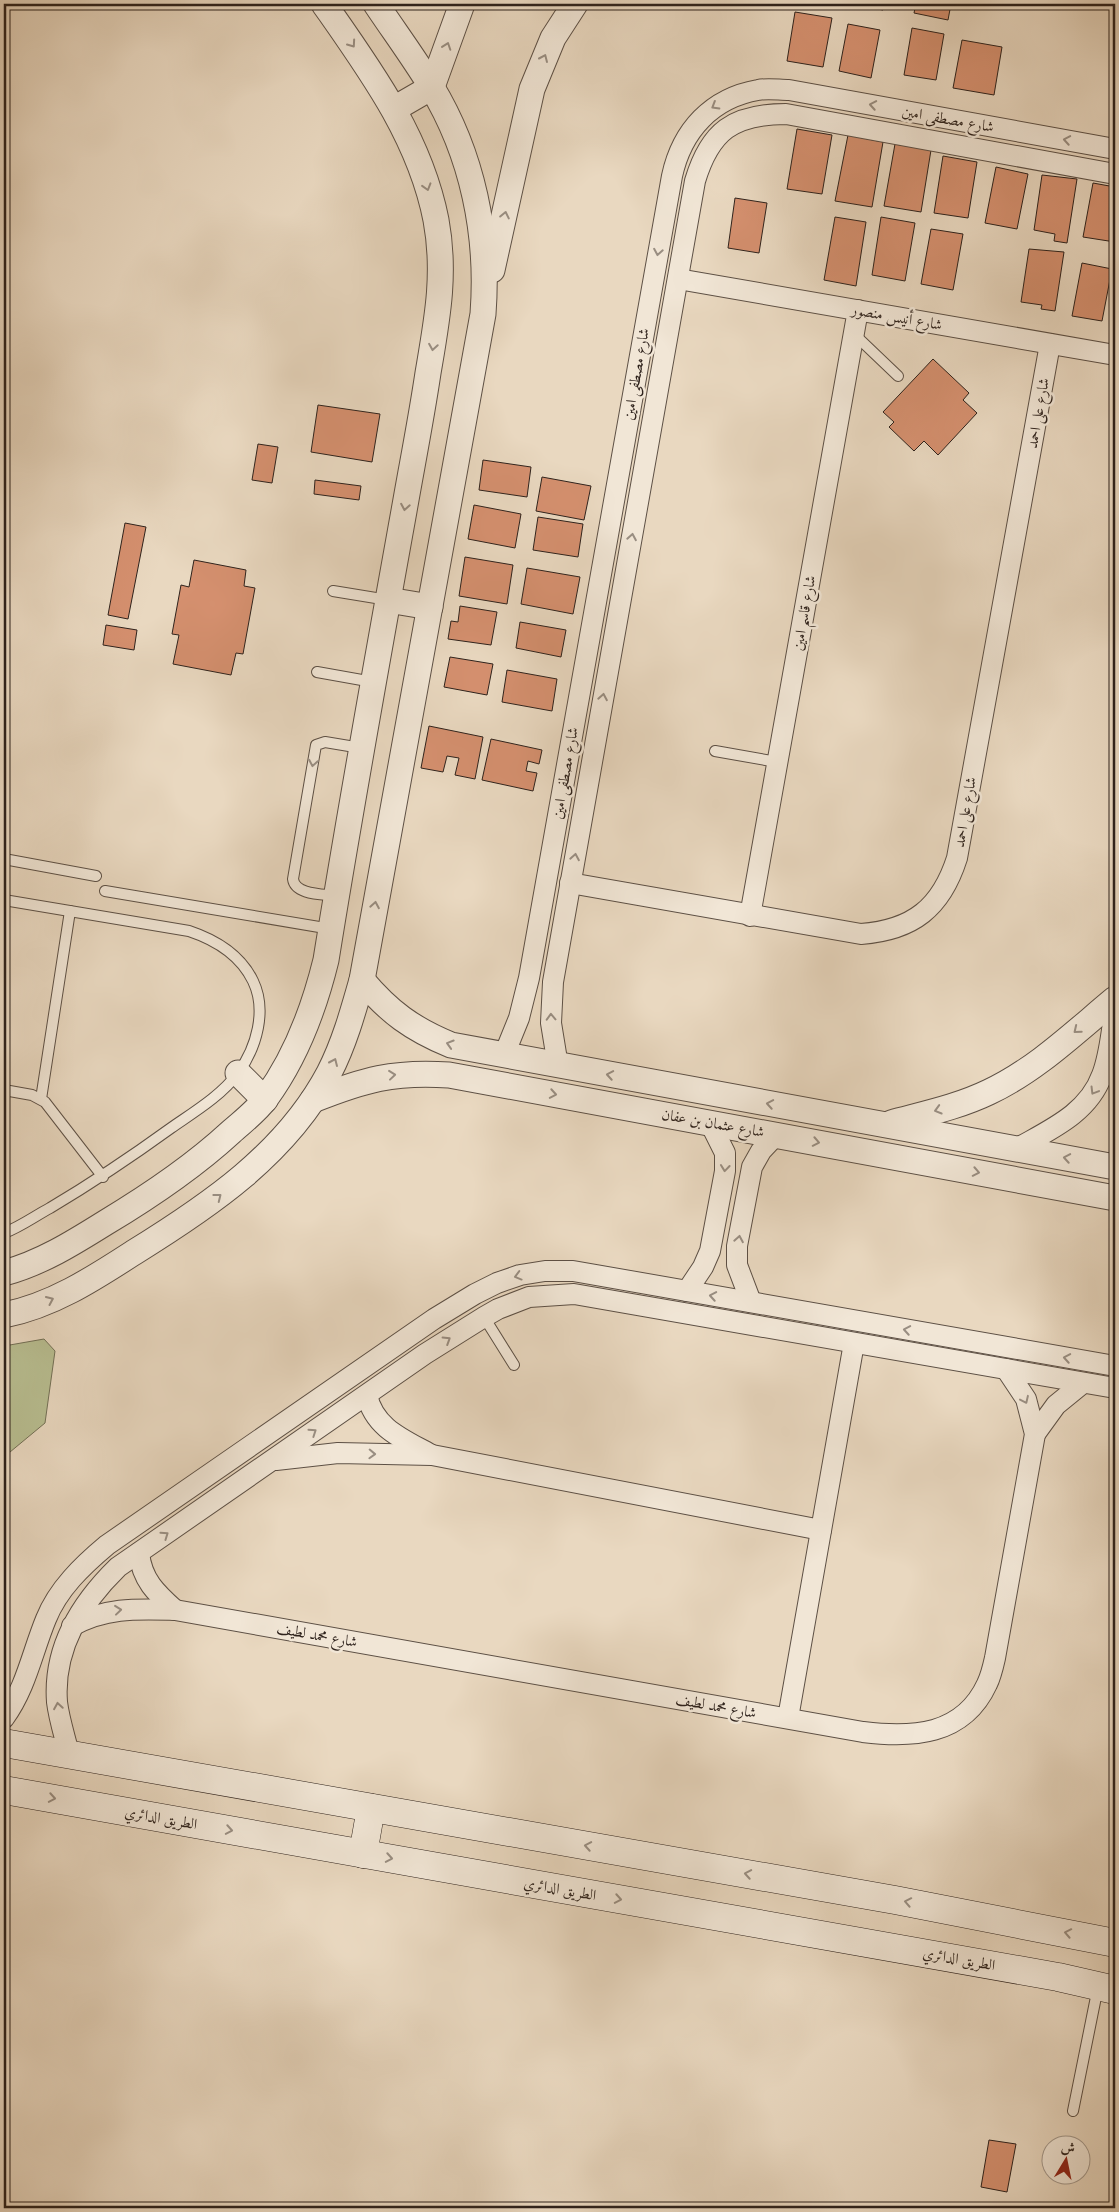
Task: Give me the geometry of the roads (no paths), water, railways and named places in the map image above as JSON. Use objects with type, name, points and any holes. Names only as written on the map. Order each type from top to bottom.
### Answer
[{"type":"main road","points":[[4,1742],[895,1900],[1115,1942]]},
{"type":"main road","name":"الطريق الدائري","points":[[4,1790],[1107,1988]]},
{"type":"main road","points":[[363,1854],[371,1808]]},
{"type":"street","points":[[4,1272],[48,1256],[164,1187],[217,1145],[265,1100],[296,1047],[308,1019],[326,960],[422,413],[440,306],[442,277],[440,247],[429,190],[419,162],[394,109],[324,4]]},
{"type":"street","points":[[4,1315],[46,1303],[90,1281],[188,1219],[232,1186],[262,1159],[284,1137],[313,1100],[329,1072],[342,1043],[362,980],[483,314],[486,277],[479,211],[461,148],[432,88],[376,4]]},
{"type":"street","points":[[394,109],[432,88],[462,4]]},
{"type":"street","points":[[486,277],[494,265],[532,90],[553,38],[575,4]]},
{"type":"street","name":"شارع مصطفى امين","points":[[504,1055],[519,1018],[529,978],[672,176],[676,158],[688,132],[708,111],[733,96],[760,89],[789,90],[1115,149]]},
{"type":"street","name":"شارع مصطفى امين","points":[[558,1066],[553,1043],[551,1002],[570,883],[678,279],[702,157],[716,137],[737,121],[760,114],[786,114],[1115,174]]},
{"type":"street","name":"شارع أنيس منصور","points":[[678,279],[1115,355]]},
{"type":"street","name":"شارع قاسم امين","points":[[750,916],[858,310]]},
{"type":"street","name":"شارع على احمد","points":[[570,883],[847,933],[882,933],[902,926],[920,916],[937,900],[950,880],[959,848],[1050,344]]},
{"type":"street","points":[[388,600],[430,607]]},
{"type":"street","name":"شارع عثمان بن عفان","points":[[362,980],[380,1002],[401,1020],[425,1035],[451,1045],[1115,1167]]},
{"type":"street","points":[[884,1125],[965,1102],[996,1088],[1032,1066],[1115,999]]},
{"type":"street","points":[[1016,1149],[1071,1117],[1095,1091],[1103,1075],[1115,1011]]},
{"type":"street","points":[[238,1073],[265,1100]]},
{"type":"street","name":"شارع عثمان بن عفان","points":[[313,1100],[347,1086],[380,1076],[415,1073],[449,1076],[1115,1198]]},
{"type":"street","points":[[687,1291],[703,1267],[710,1251],[725,1171],[725,1153],[710,1123]]},
{"type":"street","points":[[751,1302],[737,1265],[738,1246],[752,1167],[761,1151],[776,1135]]},
{"type":"street","points":[[164,1187],[188,1219]]},
{"type":"street","points":[[545,1271],[545,1295]]},
{"type":"street","points":[[4,1718],[23,1686],[46,1618],[62,1590],[82,1566],[107,1545],[434,1319],[496,1283],[520,1275],[545,1271],[572,1272],[1115,1366]]},
{"type":"street","points":[[69,1754],[57,1704],[58,1667],[72,1626],[84,1604],[100,1585],[118,1567],[425,1354],[484,1317],[513,1302],[545,1295],[574,1294],[1115,1388]]},
{"type":"street","points":[[788,1718],[854,1343]]},
{"type":"street","name":"شارع محمد لطيف","points":[[72,1626],[101,1612],[117,1609],[175,1610],[863,1732],[905,1735],[924,1734],[949,1724],[971,1708],[987,1685],[995,1658],[1035,1434],[1026,1399],[1006,1369]]},
{"type":"street","name":"شارع محمد لطيف","points":[[1035,1434],[1056,1405],[1083,1382]]},
{"type":"street","points":[[367,1395],[370,1406],[381,1424],[432,1456]]},
{"type":"street","points":[[271,1460],[338,1453],[432,1456],[821,1530]]},
{"type":"street","points":[[139,1554],[143,1573],[148,1582],[175,1610]]},
{"type":"lane","points":[[854,334],[898,376]]},
{"type":"lane","points":[[333,590],[388,600]]},
{"type":"lane","points":[[317,672],[374,682]]},
{"type":"lane","points":[[337,896],[300,890],[294,885],[292,879],[316,745],[325,742],[362,748]]},
{"type":"lane","points":[[715,751],[777,762]]},
{"type":"lane","points":[[4,859],[96,876]]},
{"type":"lane","points":[[105,890],[331,929]]},
{"type":"lane","points":[[4,900],[189,931],[210,938],[228,949],[248,972],[259,993],[260,1019],[256,1037],[238,1073],[218,1095],[103,1177],[4,1233]]},
{"type":"lane","points":[[41,1099],[70,911]]},
{"type":"lane","points":[[4,1090],[32,1095],[50,1106],[103,1177]]},
{"type":"lane","points":[[484,1317],[514,1364]]},
{"type":"lane","points":[[1073,2111],[1107,1988]]}]
